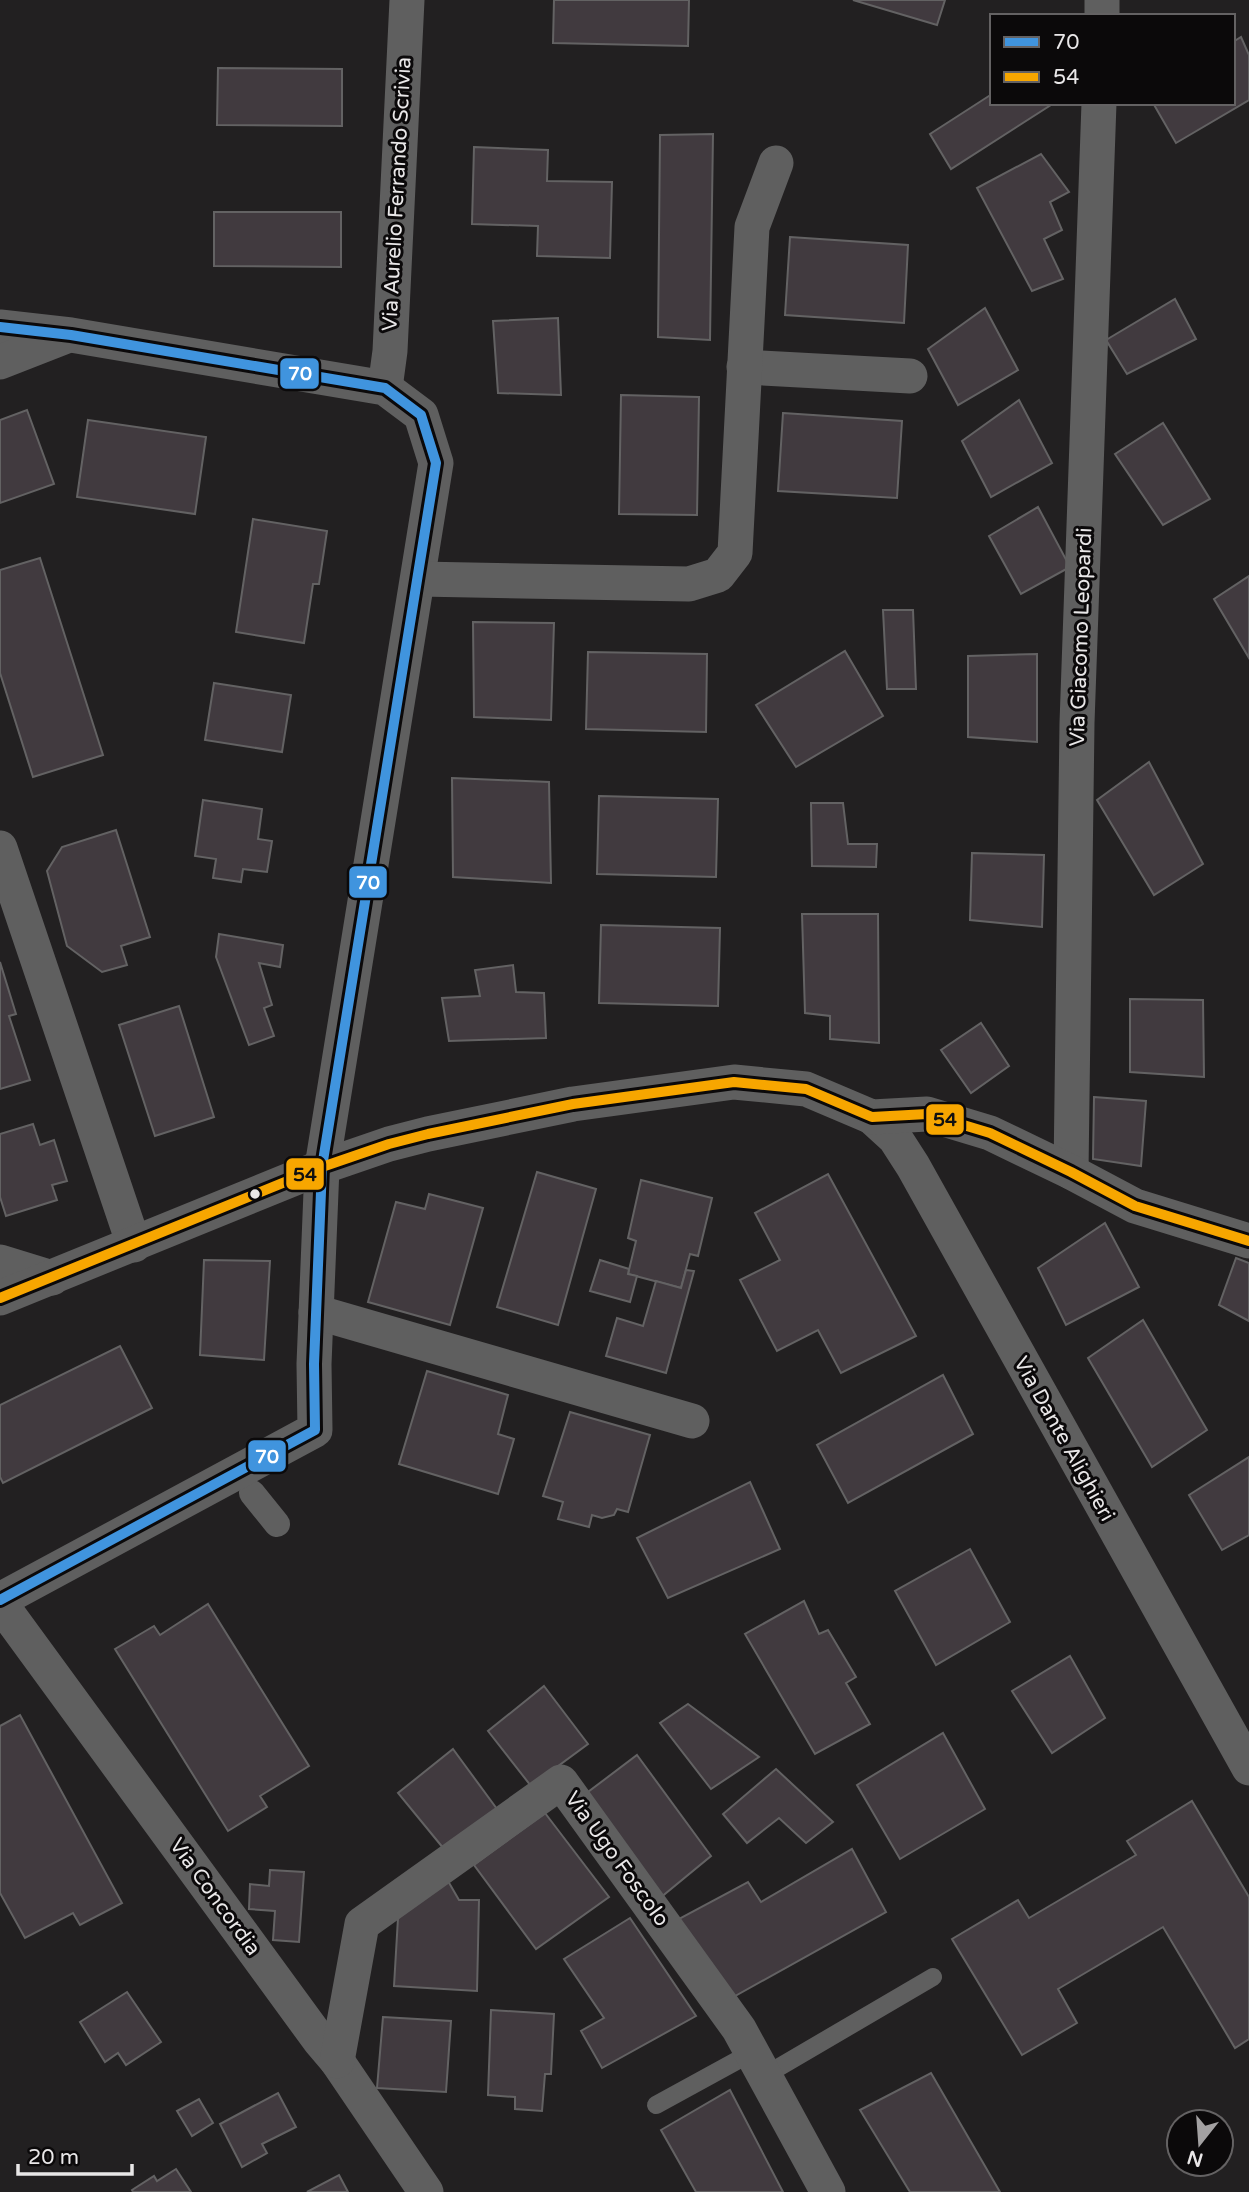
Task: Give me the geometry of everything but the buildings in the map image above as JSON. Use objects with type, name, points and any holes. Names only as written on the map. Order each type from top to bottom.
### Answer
[{"type":"street","name":"Via Aurelio Ferrando Scrivia","points":[[385,388],[390,351],[407,0]]},
{"type":"street","name":"Via Giacomo Leopardi","points":[[1071,1172],[1077,723],[1099,105]]},
{"type":"street","points":[[419,579],[689,584],[718,575],[735,553],[752,227],[775,163]]},
{"type":"street","points":[[0,327],[71,335],[385,388],[421,415],[436,463],[323,1167],[314,1364],[315,1430],[0,1602]]},
{"type":"street","points":[[0,362],[71,335]]},
{"type":"street","points":[[744,367],[910,376]]},
{"type":"street","points":[[0,848],[134,1245]]},
{"type":"street","points":[[0,1298],[323,1167],[389,1144],[573,1104],[734,1083],[806,1089],[872,1117],[927,1114],[990,1133],[1135,1206],[1249,1241]]},
{"type":"street","name":"Via Dante Alighieri","points":[[872,1117],[895,1138],[913,1166],[1249,1768]]},
{"type":"street","points":[[0,1262],[52,1278]]},
{"type":"street","points":[[316,1312],[692,1421]]},
{"type":"street","points":[[252,1493],[277,1524]]},
{"type":"street","name":"Via Concordia","points":[[0,1602],[320,2041],[337,2060],[426,2192]]},
{"type":"street","name":"Via Ugo Foscolo","points":[[337,2060],[362,1924],[561,1782],[738,2029],[828,2192]]},
{"type":"lane","points":[[656,2105],[757,2064],[933,1977]]},
{"type":"transit line","name":"70","points":[[0,327],[71,335],[385,388],[421,415],[436,463],[322,1167],[314,1364],[315,1430],[0,1600]]},
{"type":"transit line","name":"54","points":[[0,1298],[322,1167],[389,1144],[573,1104],[734,1082],[806,1089],[872,1117],[927,1114],[990,1133],[1135,1206],[1249,1241]]}]
